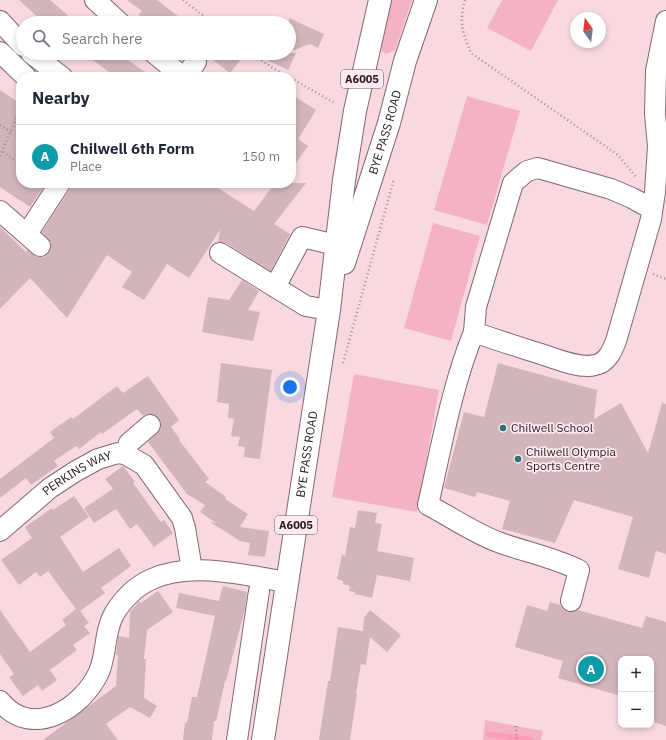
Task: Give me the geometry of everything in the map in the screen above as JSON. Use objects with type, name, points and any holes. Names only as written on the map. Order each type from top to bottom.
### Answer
[{"type":"main road","name":"BYE PASS ROAD","points":[[263,740],[286,582],[310,438],[329,310],[344,180],[355,111],[380,0]]},
{"type":"main road","name":"BYE PASS ROAD","points":[[329,310],[389,123],[405,61],[426,0]]},
{"type":"street","points":[[99,3],[113,16]]},
{"type":"street","points":[[474,332],[585,366],[595,366],[603,362],[611,353],[616,341],[651,219],[655,192],[658,146],[655,114],[656,71],[666,21]]},
{"type":"street","points":[[3,31],[16,41]]},
{"type":"street","points":[[0,52],[21,72]]},
{"type":"street","points":[[40,60],[56,72]]},
{"type":"street","points":[[167,60],[188,72]]},
{"type":"street","points":[[619,192],[630,189],[641,183],[651,170],[658,146]]},
{"type":"street","points":[[571,601],[579,570],[563,562],[485,537],[428,505],[466,350],[474,332],[476,308],[513,183],[527,171],[538,168],[619,192],[652,209]]},
{"type":"street","points":[[0,211],[33,240],[58,188]]},
{"type":"street","points":[[275,287],[302,237],[336,245]]},
{"type":"street","points":[[220,253],[306,306],[329,310]]},
{"type":"street","points":[[125,454],[129,443],[150,425]]},
{"type":"street","name":"PERKINS WAY","points":[[0,531],[50,488],[76,471],[98,459],[118,453],[125,454],[144,465],[182,518],[192,570]]},
{"type":"street","points":[[0,701],[16,715],[27,718],[43,718],[55,716],[79,700],[91,686],[100,670],[108,625],[115,612],[125,598],[151,579],[168,573],[192,570],[219,571],[286,582]]},
{"type":"street","points":[[237,740],[259,592]]},
{"type":"street","points":[[250,650],[276,652]]},
{"type":"path","points":[[183,0],[204,16]]},
{"type":"path","points":[[465,0],[461,15],[464,37],[471,53],[618,155],[641,183]]},
{"type":"path","points":[[262,60],[280,72]]},
{"type":"path","points":[[296,81],[345,109],[355,111]]},
{"type":"path","points":[[0,156],[16,119]]},
{"type":"path","points":[[0,125],[11,132]]},
{"type":"path","points":[[2,152],[16,162]]},
{"type":"path","points":[[341,370],[396,172]]},
{"type":"path","points":[[516,726],[517,740]]},
{"type":"shaded area","points":[[390,0],[412,0],[395,50],[386,54],[378,48]]},
{"type":"shaded area","points":[[502,0],[558,0],[531,51],[487,28]]},
{"type":"shaded area","points":[[467,96],[520,111],[487,225],[434,210]]},
{"type":"shaded area","points":[[433,223],[480,236],[451,341],[404,328]]},
{"type":"shaded area","points":[[354,374],[439,390],[417,512],[332,497]]},
{"type":"shaded area","points":[[485,720],[543,731],[541,740],[483,740]]},
{"type":"building","points":[[19,0],[50,0],[69,16],[36,16]]},
{"type":"building","points":[[127,0],[157,0],[178,16],[138,16],[142,11]]},
{"type":"building","points":[[296,21],[324,34],[318,48],[310,44],[296,49]]},
{"type":"building","points":[[93,60],[128,60],[145,72],[109,72]]},
{"type":"building","points":[[213,60],[240,60],[231,72]]},
{"type":"building","points":[[267,60],[293,60],[288,70]]},
{"type":"building","points":[[0,90],[16,101],[16,188],[43,188],[30,207],[0,187]]},
{"type":"building","points":[[296,97],[316,110],[298,139],[308,146],[296,163]]},
{"type":"building","points":[[296,183],[306,183],[274,224],[290,234],[271,271],[226,243],[218,242],[220,230],[189,278],[167,264],[144,300],[122,287],[132,272],[107,255],[67,318],[30,278],[0,309],[0,227],[26,252],[27,250],[37,257],[44,257],[51,249],[51,243],[42,232],[70,189],[218,188],[254,211],[271,188],[296,188]]},
{"type":"building","points":[[242,280],[259,291],[248,310],[260,312],[253,341],[202,332],[208,297],[229,300]]},
{"type":"building","points":[[221,363],[272,370],[260,459],[244,457],[245,447],[238,446],[240,437],[231,436],[234,419],[228,418],[229,404],[217,402]]},
{"type":"building","name":"Chilwell Olympia Sports Centre","points":[[498,363],[597,390],[594,419],[621,403],[648,453],[662,403],[666,404],[666,554],[656,551],[649,578],[618,569],[633,517],[574,500],[555,543],[502,529],[510,501],[477,492],[475,497],[444,488],[464,412],[484,417]]},
{"type":"building","points":[[148,376],[179,420],[171,427],[180,439],[179,440],[209,479],[205,482],[226,497],[225,499],[248,514],[240,527],[269,531],[265,557],[248,555],[250,543],[240,541],[210,522],[216,523],[200,512],[205,505],[187,494],[148,442],[161,429],[159,418],[153,414],[143,416],[137,409],[102,434],[101,432],[79,449],[76,446],[54,461],[58,466],[31,485],[26,478],[0,498],[0,479],[54,438],[50,432],[71,417],[73,419],[117,386],[123,393]]},
{"type":"building","points":[[123,466],[135,482],[133,483],[161,522],[164,520],[173,533],[154,547],[137,524],[130,529],[116,509],[94,523],[84,508],[113,489],[105,479]]},
{"type":"building","points":[[74,496],[89,517],[60,537],[83,572],[119,548],[131,566],[101,588],[105,593],[80,611],[89,623],[84,626],[90,633],[73,645],[77,650],[50,670],[57,680],[42,691],[38,685],[23,696],[9,677],[14,674],[0,654],[0,610],[30,652],[66,625],[62,620],[76,609],[48,571],[40,577],[36,572],[19,585],[1,560],[32,538],[25,527],[52,508],[53,510]]},
{"type":"building","points":[[358,510],[377,513],[375,523],[382,524],[377,551],[414,558],[410,581],[377,575],[372,598],[349,591],[350,586],[343,584],[343,581],[337,579],[342,555],[345,556],[350,527],[355,528]]},
{"type":"building","points":[[223,586],[247,592],[245,609],[225,681],[216,721],[214,721],[212,740],[183,740],[185,722],[187,723],[192,697],[197,697],[215,616],[176,608],[179,593],[219,601]]},
{"type":"building","points":[[158,591],[173,612],[147,630],[144,659],[146,659],[144,698],[157,706],[150,718],[130,707],[106,724],[118,740],[43,740],[116,686],[118,655],[116,655],[118,636],[129,638],[130,612],[139,601],[141,603]]},
{"type":"building","points":[[550,602],[560,605],[568,612],[578,610],[642,628],[646,616],[666,622],[666,726],[654,722],[654,656],[618,656],[618,695],[558,678],[563,661],[515,647],[527,605],[547,611]]},
{"type":"building","points":[[370,610],[401,635],[387,652],[370,637],[366,665],[361,664],[350,740],[319,740],[338,627],[363,631],[364,618]]},
{"type":"waterway","points":[[489,734],[530,740]]},
{"type":"place","name":"Chilwell School","points":[[503,428]]},
{"type":"place","name":"Chilwell Olympia Sports Centre","points":[[518,459]]},
{"type":"place","name":"Chilwell 6th Form","points":[[591,669]]}]
